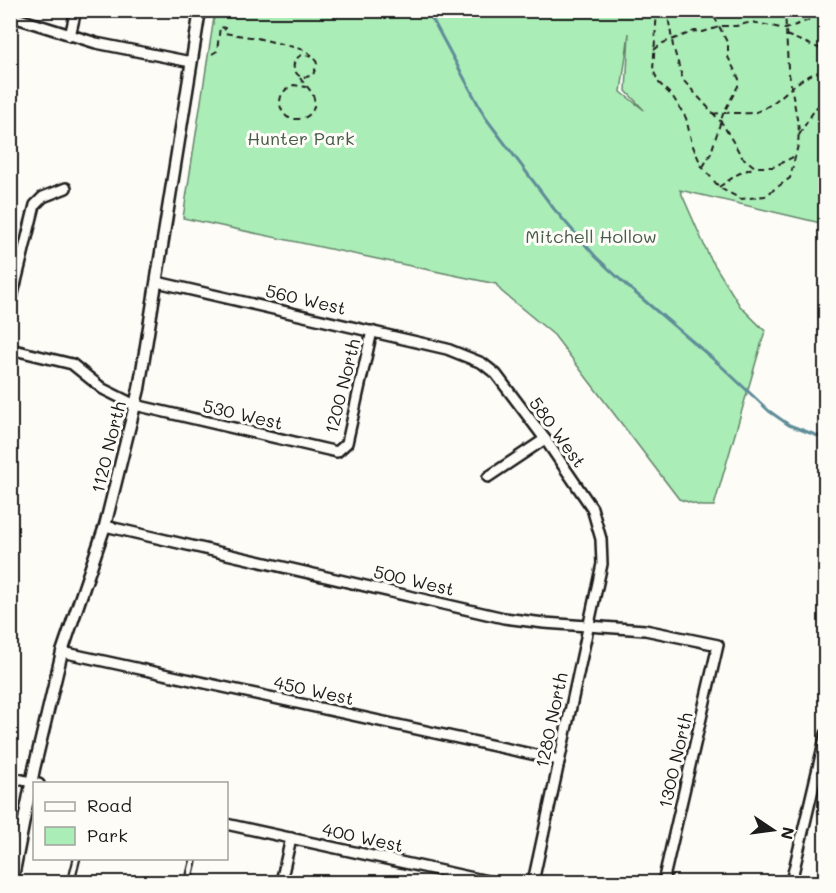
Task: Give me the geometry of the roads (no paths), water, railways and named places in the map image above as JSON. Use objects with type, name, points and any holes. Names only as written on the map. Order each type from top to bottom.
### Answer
[{"type":"street","points":[[70,36],[76,10]]},
{"type":"street","name":"1120 North","points":[[35,782],[62,652],[105,526],[135,405],[200,10]]},
{"type":"street","points":[[10,16],[70,36],[191,62]]},
{"type":"street","points":[[10,306],[35,205],[44,197],[66,188]]},
{"type":"street","name":"560 West","points":[[157,282],[447,349]]},
{"type":"street","name":"1200 North","points":[[343,448],[350,428],[372,331]]},
{"type":"street","name":"530 West","points":[[10,349],[72,364],[103,389],[135,405],[337,452],[343,448]]},
{"type":"street","name":"580 West","points":[[447,349],[482,363],[496,374],[544,439],[592,508],[601,539],[602,564]]},
{"type":"street","points":[[488,477],[544,439]]},
{"type":"street","name":"500 West","points":[[105,526],[504,618],[645,630],[718,645]]},
{"type":"street","name":"1280 North","points":[[532,882],[602,564]]},
{"type":"street","name":"1300 North","points":[[663,882],[718,645]]},
{"type":"street","name":"450 West","points":[[62,652],[559,760]]},
{"type":"street","points":[[791,882],[825,734]]},
{"type":"street","points":[[10,777],[33,783]]},
{"type":"street","name":"1120 North","points":[[12,882],[33,792]]},
{"type":"street","name":"400 West","points":[[228,824],[492,882]]},
{"type":"street","points":[[281,882],[291,838]]},
{"type":"lane","points":[[71,882],[76,860]]},
{"type":"lane","points":[[188,882],[194,860]]},
{"type":"waterway","points":[[426,10],[485,117],[554,209],[596,257],[719,364],[769,411],[789,425],[826,439]]},
{"type":"park label","name":"Hunter Park","points":[[301,138]]},
{"type":"park label","name":"Mitchell Hollow","points":[[591,236]]}]
